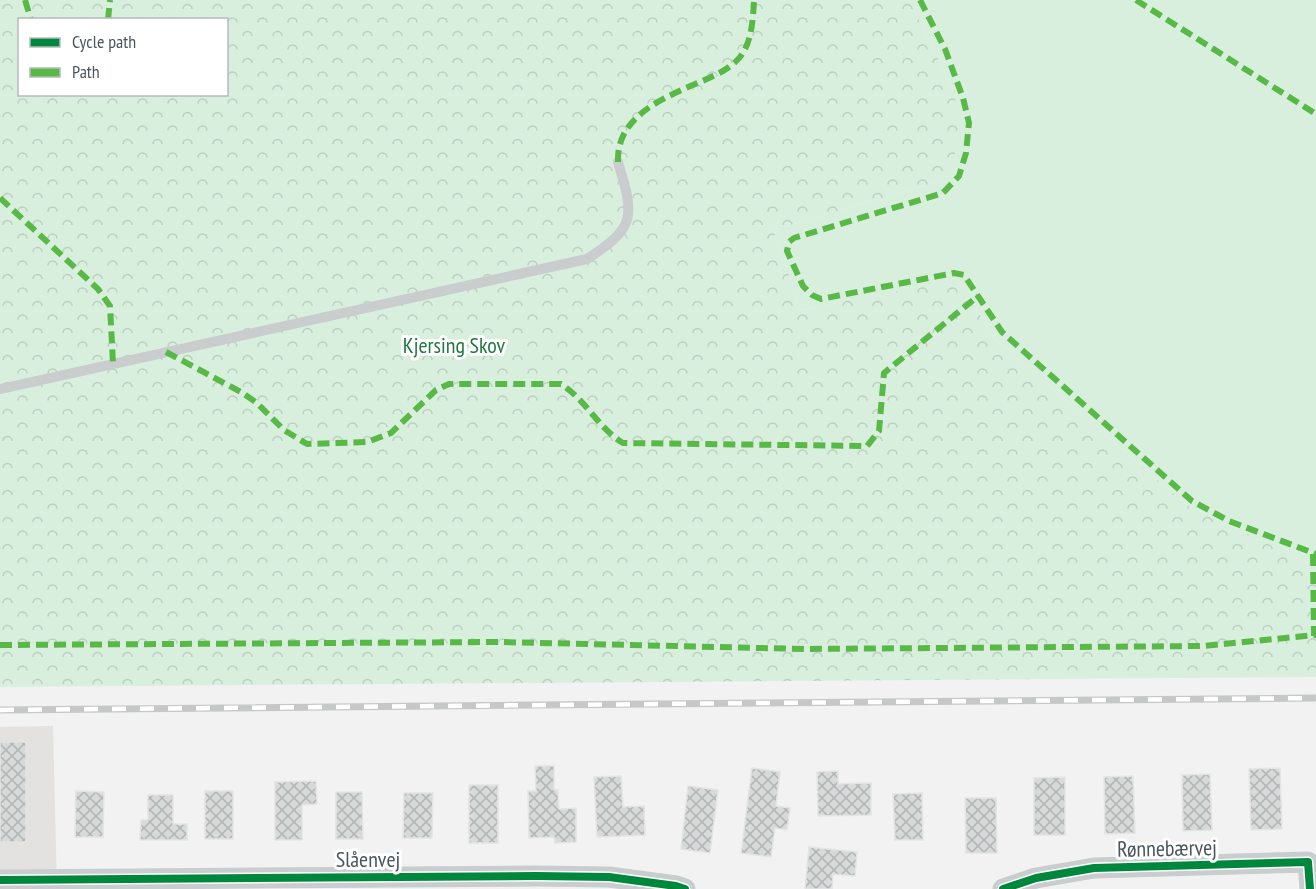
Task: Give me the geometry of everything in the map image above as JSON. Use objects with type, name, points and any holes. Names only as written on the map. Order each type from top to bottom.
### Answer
[{"type":"street","name":"Rønnebærvej","points":[[1004,889],[1036,878],[1094,868],[1312,862],[1310,889]]},
{"type":"street","name":"Slåenvej","points":[[0,880],[50,884],[536,883],[609,877],[685,889]]},
{"type":"lane","points":[[0,389],[587,259],[613,242],[624,228],[629,215],[625,186],[618,162]]},
{"type":"shaded area","points":[[53,726],[57,889],[0,889],[0,727]]},
{"type":"green space","name":"Kjersing Skov","points":[[0,0],[909,0],[954,90],[960,141],[944,180],[773,230],[801,310],[959,279],[993,337],[1185,504],[1316,567],[1316,677],[0,687]]},
{"type":"green space","points":[[909,0],[1316,0],[1316,567],[1185,504],[993,337],[959,280],[801,310],[773,230],[944,180],[954,90]]},
{"type":"building","points":[[0,742],[26,742],[26,842],[0,842]]},
{"type":"building","points":[[535,766],[554,766],[554,790],[558,790],[559,809],[576,808],[576,842],[555,843],[554,837],[529,838],[528,791],[536,791]]},
{"type":"building","points":[[752,768],[780,772],[776,806],[790,808],[787,830],[775,828],[771,857],[741,853]]},
{"type":"building","points":[[1280,768],[1282,829],[1251,830],[1249,769]]},
{"type":"building","points":[[838,771],[838,784],[871,783],[871,815],[818,816],[817,772]]},
{"type":"building","points":[[1210,774],[1212,830],[1183,831],[1182,775]]},
{"type":"building","points":[[621,776],[623,807],[644,806],[645,835],[597,837],[594,777]]},
{"type":"building","points":[[1133,776],[1135,833],[1105,834],[1104,777]]},
{"type":"building","points":[[1065,777],[1065,835],[1034,835],[1034,778]]},
{"type":"building","points":[[316,781],[317,804],[302,805],[302,840],[275,840],[275,782]]},
{"type":"building","points":[[469,785],[498,785],[498,843],[469,843]]},
{"type":"building","points":[[688,786],[718,790],[710,853],[681,849]]},
{"type":"building","points":[[76,791],[104,792],[103,837],[75,837]]},
{"type":"building","points":[[205,791],[233,791],[233,839],[205,839]]},
{"type":"building","points":[[336,792],[362,792],[363,839],[336,839]]},
{"type":"building","points":[[404,793],[433,793],[432,838],[403,838]]},
{"type":"building","points":[[922,793],[923,840],[895,840],[893,794]]},
{"type":"building","points":[[148,795],[173,795],[173,824],[187,824],[187,840],[140,840],[141,820],[148,820]]},
{"type":"building","points":[[965,798],[996,798],[997,853],[966,853]]},
{"type":"building","points":[[809,847],[857,852],[855,876],[833,874],[832,889],[805,889]]},
{"type":"railway","points":[[0,710],[1316,698]]},
{"type":"marked path","points":[[25,0],[30,18]]},
{"type":"marked path","points":[[108,18],[110,0]]},
{"type":"marked path","points":[[618,162],[620,145],[626,130],[636,118],[663,99],[722,72],[740,57],[749,37],[754,0]]},
{"type":"marked path","points":[[920,0],[945,49],[963,98],[969,123],[966,153],[959,176],[943,193],[794,238],[789,242],[787,251],[803,286],[812,295],[821,299],[954,273],[964,275],[1002,332],[1192,501],[1229,521],[1316,554]]},
{"type":"marked path","points":[[1136,0],[1316,114]]},
{"type":"marked path","points":[[0,198],[98,289],[110,306],[113,363]]},
{"type":"marked path","points":[[166,352],[241,392],[257,403],[284,430],[307,444],[367,442],[391,433],[436,390],[449,384],[561,384],[578,398],[614,437],[623,443],[867,446],[879,431],[884,373],[978,296]]},
{"type":"marked path","points":[[1313,554],[1314,636]]},
{"type":"marked path","points":[[0,645],[499,642],[805,649],[1203,646],[1316,635]]},
{"type":"cycle path","points":[[1003,889],[1036,878],[1094,868],[1308,862],[1310,889]]},
{"type":"cycle path","points":[[0,880],[536,876],[609,877],[685,889]]}]
